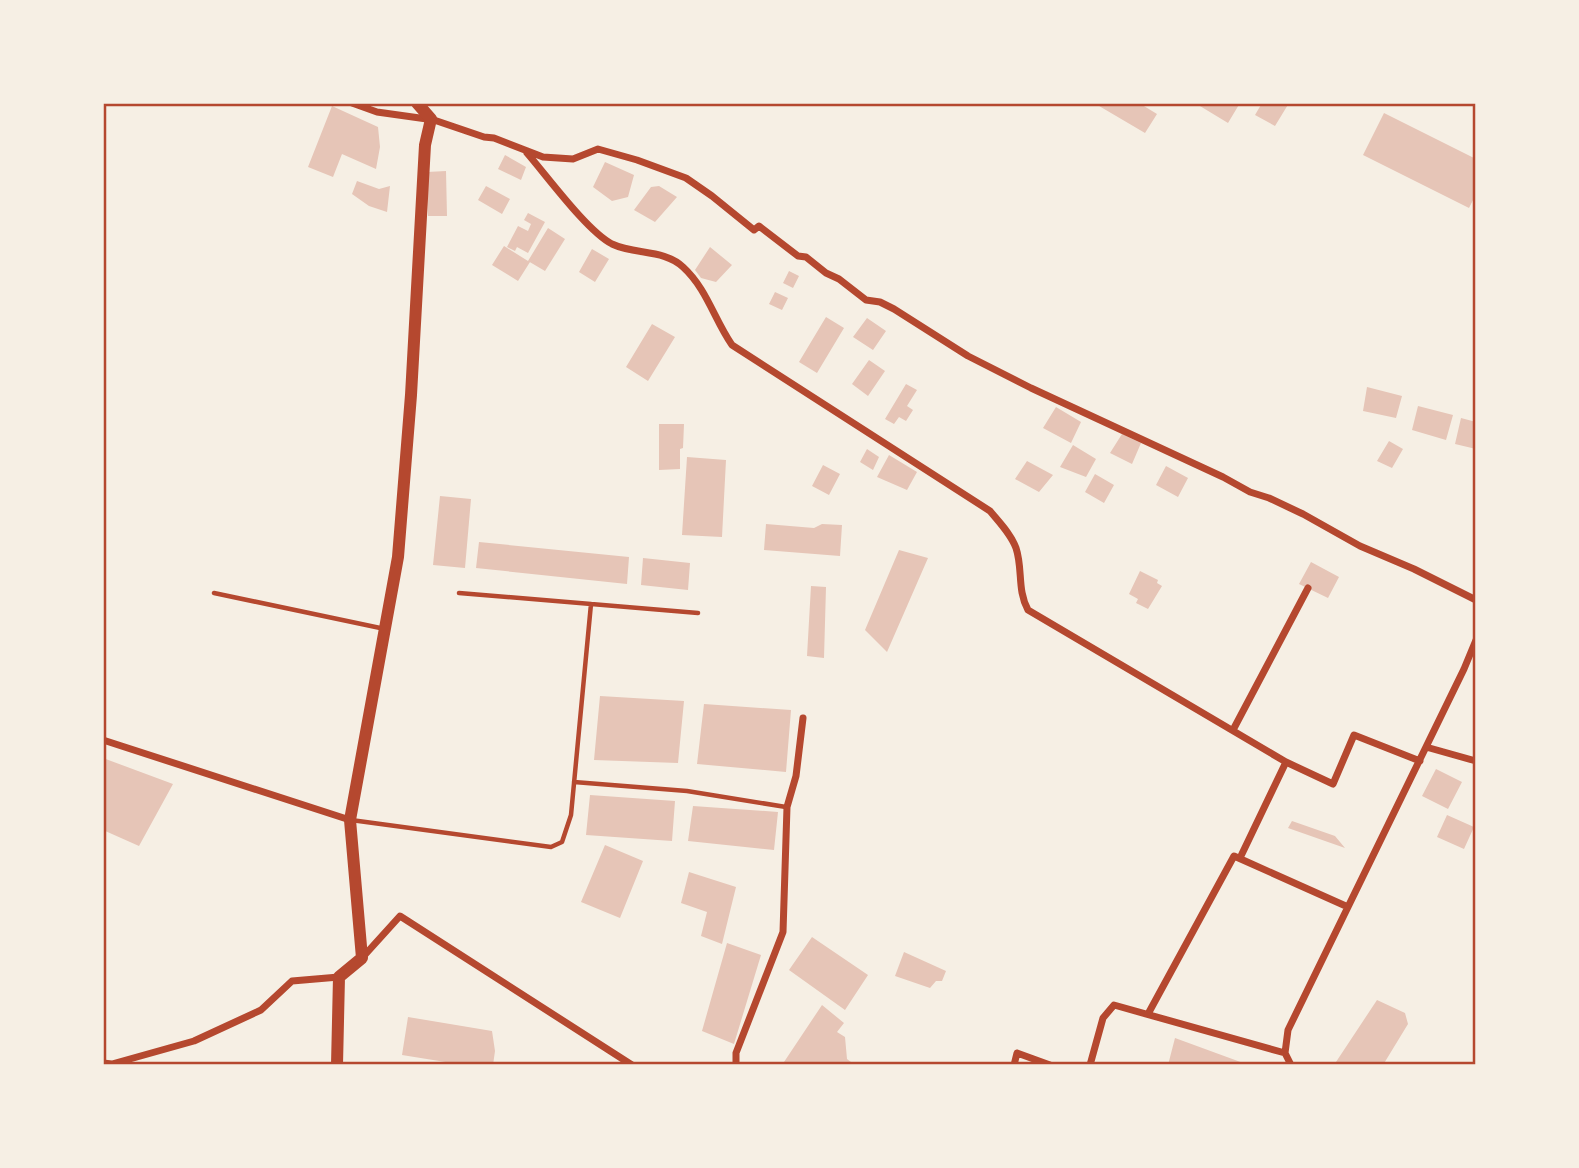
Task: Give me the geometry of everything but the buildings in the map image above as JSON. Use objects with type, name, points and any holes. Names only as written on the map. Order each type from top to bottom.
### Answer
[{"type":"main road","points":[[337,1065],[340,977],[362,958],[350,820],[398,557],[411,395],[425,145],[431,119],[417,103]]},
{"type":"street","points":[[352,103],[377,112],[431,119],[494,138],[527,152],[562,160],[573,159],[598,149],[686,178],[754,230],[759,226],[798,256],[806,257],[866,300],[880,302],[894,309],[968,356],[1250,492],[1269,498],[1360,546],[1476,600]]},
{"type":"street","points":[[527,152],[598,234],[626,250],[665,256],[681,265],[699,283],[718,326],[732,345],[990,511],[1004,527],[1016,548],[1021,598],[1028,610],[1286,762],[1333,784],[1354,735],[1420,761]]},
{"type":"street","points":[[1233,730],[1308,588]]},
{"type":"street","points":[[1291,1065],[1285,1053],[1288,1030],[1476,640]]},
{"type":"street","points":[[736,1065],[736,1054],[783,932],[787,807],[796,776],[803,718]]},
{"type":"street","points":[[103,740],[350,820]]},
{"type":"street","points":[[1426,747],[1476,761]]},
{"type":"street","points":[[1240,858],[1286,762]]},
{"type":"street","points":[[1147,1014],[1234,856],[1348,907]]},
{"type":"street","points":[[362,958],[400,916],[632,1065]]},
{"type":"street","points":[[103,1063],[112,1064],[194,1041],[261,1010],[292,981],[340,977]]},
{"type":"street","points":[[1090,1065],[1103,1018],[1114,1005],[1285,1053]]},
{"type":"street","points":[[1014,1065],[1017,1053],[1050,1065]]},
{"type":"lane","points":[[214,593],[385,629]]},
{"type":"lane","points":[[459,593],[698,614]]},
{"type":"lane","points":[[350,820],[551,847],[562,842],[571,815],[591,604]]},
{"type":"lane","points":[[574,782],[687,791],[787,807]]}]
